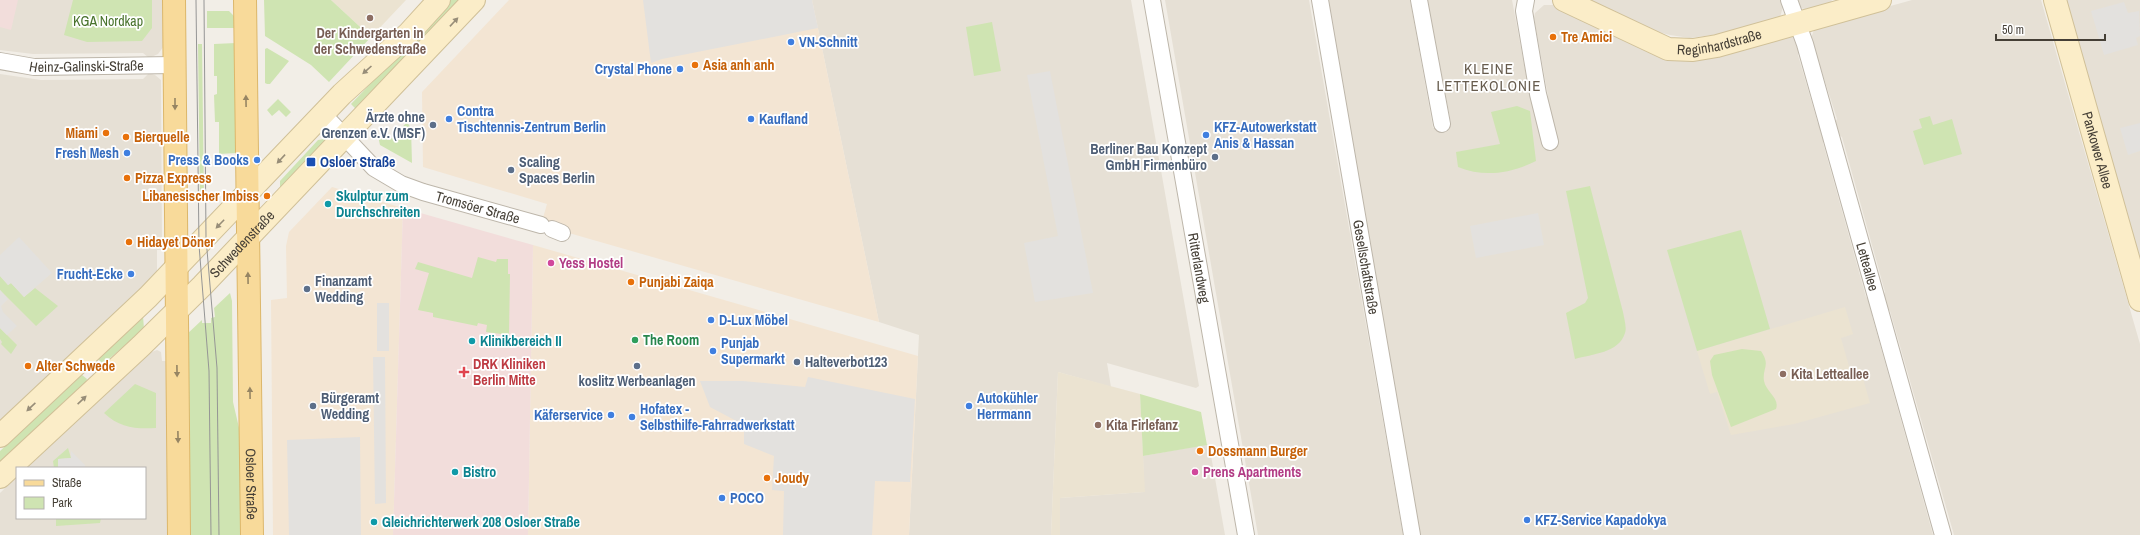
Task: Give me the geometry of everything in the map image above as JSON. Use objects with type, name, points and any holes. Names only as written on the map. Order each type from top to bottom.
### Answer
[{"type":"main road","points":[[174,0],[179,535]]},
{"type":"main road","name":"Osloer Straße","points":[[245,0],[252,535]]},
{"type":"main road","points":[[0,436],[176,269],[247,196],[322,114],[357,79],[409,33],[439,0]]},
{"type":"main road","name":"Schwedenstraße","points":[[0,477],[176,312],[345,137],[474,0]]},
{"type":"main road","name":"Reginhardstraße","points":[[1564,0],[1668,49],[1693,50],[1717,46],[1880,0]]},
{"type":"main road","name":"Pankower Allee","points":[[2055,0],[2140,300]]},
{"type":"street","name":"Ritterlandweg","points":[[1152,0],[1246,535]]},
{"type":"street","name":"Gesellschaftstraße","points":[[1320,0],[1412,535]]},
{"type":"street","points":[[1419,0],[1442,124]]},
{"type":"street","points":[[1526,0],[1524,11],[1538,94],[1550,142]]},
{"type":"street","name":"Letteallee","points":[[1789,0],[1798,22],[1943,535]]},
{"type":"street","name":"Heinz-Galinski-Straße","points":[[0,61],[34,67],[174,65]]},
{"type":"street","name":"Tromsöer Straße","points":[[322,114],[374,168],[400,184],[552,229]]},
{"type":"shaded area","points":[[0,0],[164,0],[164,46],[158,54],[149,58],[143,53],[33,54],[0,50]]},
{"type":"shaded area","points":[[0,0],[18,0],[11,30],[0,27]]},
{"type":"shaded area","name":"Der Kindergarten in der Schwedenstraße","points":[[331,0],[406,0],[371,37]]},
{"type":"shaded area","points":[[509,0],[812,0],[879,322],[541,225],[547,204],[423,167],[422,92]]},
{"type":"shaded area","points":[[643,0],[812,0],[818,28],[662,59],[651,63]]},
{"type":"shaded area","points":[[812,0],[1131,0],[1199,386],[1196,388],[1107,363],[1111,387],[1058,372],[1051,535],[909,535],[919,335],[879,322]]},
{"type":"shaded area","points":[[1165,0],[1309,0],[1403,535],[1258,535]]},
{"type":"shaded area","points":[[1326,0],[1410,0],[1433,128],[1451,123],[1427,0],[1512,0],[1531,101],[1548,96],[1534,18],[1535,13],[1544,5],[1554,5],[1625,41],[1648,50],[1790,35],[1796,37],[1800,50],[1798,55],[1818,124],[1822,126],[1825,136],[1823,143],[1866,297],[1871,300],[1874,311],[1872,316],[1933,535],[1420,535]]},
{"type":"shaded area","points":[[1588,0],[1783,0],[1783,7],[1780,17],[1718,34],[1690,38],[1650,30]]},
{"type":"shaded area","points":[[1794,0],[1832,0],[1830,3],[1805,9],[1799,8]]},
{"type":"shaded area","points":[[1912,0],[2041,0],[2140,344],[2140,535],[1954,535],[1890,311],[1886,308],[1883,297],[1885,292],[1842,137],[1837,134],[1834,124],[1837,119],[1811,38],[1814,30],[1819,26]]},
{"type":"shaded area","points":[[2065,0],[2140,0],[2140,259],[2099,115]]},
{"type":"shaded area","points":[[2124,2],[2128,13],[2139,11],[2140,36],[2136,38],[2138,45],[2104,55],[2091,11]]},
{"type":"shaded area","points":[[1050,71],[1093,293],[1035,302],[1024,243],[1058,236],[1027,75]]},
{"type":"shaded area","points":[[149,73],[155,75],[161,80],[162,250],[157,250],[157,274],[0,420],[0,74],[41,80],[143,79]]},
{"type":"shaded area","points":[[2140,123],[2140,151],[2128,155],[2120,128]]},
{"type":"shaded area","points":[[332,187],[403,208],[393,535],[273,535],[271,300],[287,298],[286,246],[289,232]]},
{"type":"shaded area","name":"DRK Kliniken Berlin Mitte","points":[[403,208],[533,245],[528,535],[393,535]]},
{"type":"shaded area","points":[[1538,213],[1544,245],[1476,258],[1470,226]]},
{"type":"shaded area","points":[[19,237],[52,273],[24,297],[11,283],[8,285],[0,276],[0,255]]},
{"type":"shaded area","points":[[533,245],[918,356],[909,535],[528,535]]},
{"type":"shaded area","points":[[0,290],[8,299],[1,306],[3,312],[17,326],[7,335],[0,328]]},
{"type":"shaded area","points":[[377,303],[389,303],[389,351],[377,351]]},
{"type":"shaded area","name":"Kita Letteallee","points":[[1845,307],[1853,334],[1841,338],[1850,370],[1860,368],[1870,403],[1794,424],[1731,435],[1717,392],[1710,394],[1697,351]]},
{"type":"shaded area","points":[[157,350],[161,352],[162,361],[168,361],[170,535],[0,535],[0,493],[16,478],[16,519],[146,519],[146,467],[28,467],[149,353]]},
{"type":"shaded area","points":[[373,357],[385,357],[386,503],[375,504]]},
{"type":"shaded area","name":"Kita Firlefanz","points":[[1058,372],[1140,394],[1145,492],[1060,498],[1060,535],[1051,535]]},
{"type":"shaded area","points":[[808,377],[915,399],[910,482],[875,481],[872,535],[783,535],[784,491],[772,490],[774,456],[744,444],[744,425],[710,407],[700,381],[743,381],[805,387]]},
{"type":"shaded area","points":[[360,437],[361,535],[289,535],[287,440]]},
{"type":"shaded area","points":[[1209,444],[1225,535],[1060,535],[1060,498],[1144,492],[1143,456]]},
{"type":"shaded area","points":[[71,451],[85,465],[85,467],[58,467],[58,459],[71,458]]},
{"type":"green space","name":"KGA Nordkap","points":[[73,0],[152,0],[152,28],[142,41],[87,42],[64,35]]},
{"type":"green space","points":[[264,0],[331,0],[371,37],[329,82],[311,65],[265,36]]},
{"type":"green space","points":[[451,0],[464,0],[358,111],[351,104]]},
{"type":"green space","points":[[207,11],[229,11],[236,18],[236,28],[207,28]]},
{"type":"green space","points":[[992,22],[1001,71],[974,76],[966,27]]},
{"type":"green space","points":[[236,43],[237,153],[219,154],[219,122],[215,122],[214,95],[217,94],[217,76],[214,76],[214,44]]},
{"type":"green space","points":[[198,44],[202,44],[204,201],[200,201]]},
{"type":"green space","points":[[267,48],[289,61],[270,84],[265,83],[265,49]]},
{"type":"green space","points":[[278,99],[291,112],[286,117],[279,110],[272,116],[267,110]]},
{"type":"green space","points":[[1517,106],[1530,111],[1536,161],[1517,169],[1498,173],[1478,172],[1458,167],[1456,152],[1500,144],[1491,112]]},
{"type":"green space","points":[[1930,116],[1933,125],[1952,119],[1962,154],[1924,165],[1913,131],[1922,128],[1919,119]]},
{"type":"green space","points":[[407,122],[411,128],[412,163],[380,145],[378,136],[381,133],[390,140]]},
{"type":"green space","points":[[324,139],[327,141],[280,194],[280,181],[318,140]]},
{"type":"green space","points":[[1590,186],[1623,312],[1626,331],[1622,340],[1611,349],[1575,359],[1566,313],[1585,303],[1588,298],[1566,191]]},
{"type":"green space","points":[[1741,230],[1770,329],[1697,351],[1667,250]]},
{"type":"green space","points":[[478,257],[496,262],[497,259],[508,259],[508,274],[510,274],[509,335],[486,332],[487,325],[478,323],[477,326],[433,317],[433,313],[418,310],[429,273],[415,269],[418,262],[472,278]]},
{"type":"green space","points":[[0,276],[8,285],[11,283],[24,297],[35,288],[58,306],[36,326],[0,290]]},
{"type":"green space","points":[[230,293],[232,301],[233,402],[240,432],[242,535],[188,535],[186,335],[202,320],[202,323],[211,323],[211,318],[215,317],[214,308]]},
{"type":"green space","points":[[143,316],[144,329],[103,364],[99,360],[99,357]]},
{"type":"green space","points":[[0,328],[17,345],[11,354],[1,344]]},
{"type":"green space","points":[[1742,349],[1761,351],[1766,364],[1764,377],[1765,385],[1777,405],[1776,409],[1731,427],[1712,375],[1710,361],[1714,355]]},
{"type":"green space","points":[[82,375],[87,379],[86,382],[0,462],[0,451]]},
{"type":"green space","points":[[135,384],[156,393],[156,428],[135,428],[122,425],[104,413]]},
{"type":"green space","points":[[1140,394],[1201,412],[1207,445],[1143,456]]},
{"type":"green space","points":[[68,448],[71,458],[58,459],[58,467],[54,467],[53,461]]},
{"type":"green space","points":[[56,519],[101,519],[100,523],[56,526]]},
{"type":"tram line","points":[[196,0],[199,245],[209,371],[211,535]]},
{"type":"tram line","points":[[204,0],[206,238],[217,368],[219,535]]},
{"type":"place","name":"Der Kindergarten in der Schwedenstraße","points":[[370,18]]},
{"type":"place","name":"Tre Amici","points":[[1553,37]]},
{"type":"place","name":"VN-Schnitt","points":[[791,42]]},
{"type":"place","name":"Asia anh anh","points":[[695,65]]},
{"type":"place","name":"Crystal Phone","points":[[680,69]]},
{"type":"place","name":"Contra Tischtennis-Zentrum Berlin","points":[[449,119]]},
{"type":"place","name":"Kaufland","points":[[751,119]]},
{"type":"place","name":"Ärzte ohne Grenzen e.V. (MSF)","points":[[433,125]]},
{"type":"place","name":"Miami","points":[[106,133]]},
{"type":"place","name":"KFZ-Autowerkstatt Anis & Hassan","points":[[1206,135]]},
{"type":"place","name":"Bierquelle","points":[[126,137]]},
{"type":"place","name":"Fresh Mesh","points":[[127,153]]},
{"type":"place","name":"Berliner Bau Konzept GmbH Firmenbüro","points":[[1215,157]]},
{"type":"place","name":"Press & Books","points":[[257,160]]},
{"type":"place","name":"Osloer Straße","points":[[311,162]]},
{"type":"place","name":"Scaling Spaces Berlin","points":[[511,170]]},
{"type":"place","name":"Pizza Express","points":[[127,178]]},
{"type":"place","name":"Libanesischer Imbiss","points":[[267,196]]},
{"type":"place","name":"Skulptur zum Durchschreiten","points":[[328,204]]},
{"type":"place","name":"Hidayet Döner","points":[[129,242]]},
{"type":"place","name":"Yess Hostel","points":[[551,263]]},
{"type":"place","name":"Frucht-Ecke","points":[[131,274]]},
{"type":"place","name":"Punjabi Zaiqa","points":[[631,282]]},
{"type":"place","name":"Finanzamt Wedding","points":[[307,289]]},
{"type":"place","name":"D-Lux Möbel","points":[[711,320]]},
{"type":"place","name":"The Room","points":[[635,340]]},
{"type":"place","name":"Klinikbereich II","points":[[472,341]]},
{"type":"place","name":"Punjab Supermarkt","points":[[713,351]]},
{"type":"place","name":"Halteverbot123","points":[[797,362]]},
{"type":"place","name":"Alter Schwede","points":[[28,366]]},
{"type":"place","name":"koslitz Werbeanlagen","points":[[637,366]]},
{"type":"place","name":"DRK Kliniken Berlin Mitte","points":[[464,372]]},
{"type":"place","name":"Kita Letteallee","points":[[1783,374]]},
{"type":"place","name":"Bürgeramt Wedding","points":[[313,406]]},
{"type":"place","name":"Autokühler Herrmann","points":[[969,406]]},
{"type":"place","name":"Käferservice","points":[[611,415]]},
{"type":"place","name":"Hofatex - Selbsthilfe-Fahrradwerkstatt","points":[[632,417]]},
{"type":"place","name":"Kita Firlefanz","points":[[1098,425]]},
{"type":"place","name":"Dossmann Burger","points":[[1200,451]]},
{"type":"place","name":"Bistro","points":[[455,472]]},
{"type":"place","name":"Prens Apartments","points":[[1195,472]]},
{"type":"place","name":"Joudy","points":[[767,478]]},
{"type":"place","name":"POCO","points":[[722,498]]},
{"type":"place","name":"KFZ-Service Kapadokya","points":[[1527,520]]},
{"type":"place","name":"Gleichrichterwerk 208 Osloer Straße","points":[[374,522]]},
{"type":"district","name":"KLEINE LETTEKOLONIE","points":[[1489,76]]}]
